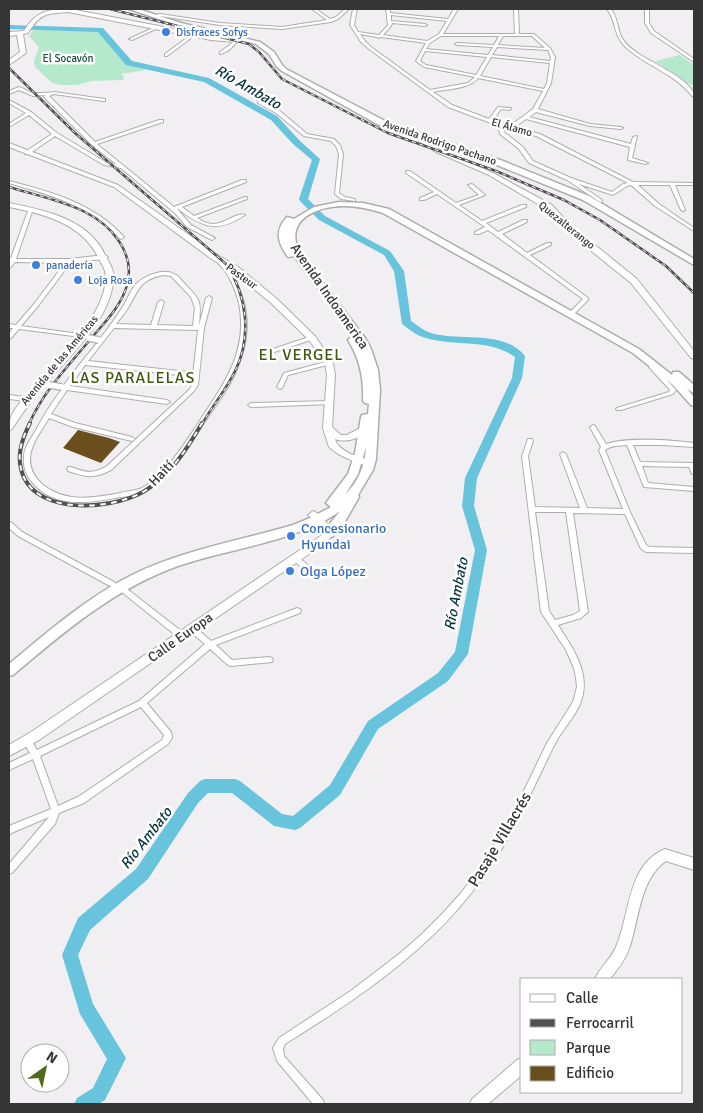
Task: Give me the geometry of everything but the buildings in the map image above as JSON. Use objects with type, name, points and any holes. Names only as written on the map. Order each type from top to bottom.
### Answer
[{"type":"main road","name":"Avenida Rodrigo Pachano","points":[[132,9],[270,46],[288,68],[376,118],[498,160],[600,201],[694,257]]},
{"type":"main road","name":"Avenida Rodrigo Pachano","points":[[139,9],[154,15]]},
{"type":"main road","name":"Avenida Rodrigo Pachano","points":[[241,39],[267,48],[284,70],[382,123],[500,163],[586,198],[694,262]]},
{"type":"main road","name":"Avenida Indoamerica","points":[[316,517],[347,487],[360,460],[368,396],[368,376],[358,346],[292,251],[290,234],[296,222],[308,213],[338,202],[353,200],[370,202],[391,208],[573,312],[599,330],[636,351],[676,383],[694,403]]},
{"type":"main road","name":"Avenida Indoamerica","points":[[338,202],[365,205],[386,211],[640,347],[667,366],[694,390]]},
{"type":"main road","name":"Avenida Indoamerica","points":[[9,663],[82,604],[116,586],[180,561],[292,531],[339,506],[355,490],[367,472],[370,463],[376,384],[374,368],[369,352],[292,251]]},
{"type":"main road","points":[[328,534],[334,530],[353,500],[355,490]]},
{"type":"main road","name":"Avenida Indoamerica","points":[[9,671],[116,586]]},
{"type":"street","points":[[70,9],[193,34],[241,39]]},
{"type":"street","points":[[314,9],[330,22]]},
{"type":"street","points":[[154,15],[220,24],[282,28],[330,22],[347,9]]},
{"type":"street","points":[[355,9],[352,25],[358,33],[428,42],[440,35],[456,9]]},
{"type":"street","points":[[379,37],[391,22],[388,9]]},
{"type":"street","points":[[508,9],[516,9],[517,34]]},
{"type":"street","points":[[609,9],[612,12],[621,40],[636,54],[688,86],[694,95]]},
{"type":"street","points":[[646,9],[647,23],[652,32],[694,62]]},
{"type":"street","points":[[9,34],[20,34],[28,31],[33,20],[50,12],[77,10]]},
{"type":"street","points":[[390,14],[450,20]]},
{"type":"street","points":[[391,22],[425,25]]},
{"type":"street","points":[[132,39],[158,27]]},
{"type":"street","name":"El Álamo","points":[[358,33],[362,41],[370,48],[460,111],[538,135],[632,183],[657,205],[694,230]]},
{"type":"street","points":[[10,63],[23,53],[20,34]]},
{"type":"street","points":[[166,55],[193,34]]},
{"type":"street","points":[[440,35],[532,35],[549,49],[553,57],[549,83],[535,110],[501,129],[502,133],[521,148],[527,160],[569,179],[610,194],[615,194],[625,185],[632,183],[694,184]]},
{"type":"street","points":[[430,91],[469,84],[478,77],[502,35]]},
{"type":"street","points":[[221,53],[241,39]]},
{"type":"street","points":[[428,42],[425,50],[419,57],[418,61],[422,64],[544,90]]},
{"type":"street","points":[[457,44],[549,49]]},
{"type":"street","points":[[425,50],[552,62]]},
{"type":"street","points":[[233,80],[258,94],[260,102],[278,112],[306,135],[332,140],[338,146],[341,154],[337,194],[353,200]]},
{"type":"street","points":[[9,93],[19,88],[34,95],[43,92],[48,95],[94,144],[122,167],[176,208],[208,226],[214,227],[243,215]]},
{"type":"street","points":[[48,95],[103,100]]},
{"type":"street","points":[[9,102],[29,113],[55,134],[106,164],[122,167]]},
{"type":"street","points":[[490,121],[501,107],[509,109]]},
{"type":"street","points":[[535,110],[590,125],[621,128]]},
{"type":"street","points":[[9,126],[29,113]]},
{"type":"street","points":[[525,117],[633,146]]},
{"type":"street","points":[[94,144],[161,121]]},
{"type":"street","name":"Quezalterango","points":[[410,133],[438,151],[481,169],[549,207],[566,226],[634,281],[694,356]]},
{"type":"street","points":[[9,149],[27,153],[55,134]]},
{"type":"street","points":[[635,137],[631,160],[646,163]]},
{"type":"street","points":[[9,145],[27,153]]},
{"type":"street","name":"Pasteur","points":[[27,153],[116,186],[216,258],[234,268],[274,301],[312,338],[329,363]]},
{"type":"street","points":[[408,172],[498,234],[586,300],[573,312]]},
{"type":"street","points":[[569,179],[600,201]]},
{"type":"street","points":[[176,208],[244,181]]},
{"type":"street","points":[[9,182],[93,211],[113,227],[121,237]]},
{"type":"street","points":[[672,183],[683,210]]},
{"type":"street","points":[[456,204],[483,195],[470,185]]},
{"type":"street","points":[[422,199],[438,192]]},
{"type":"street","points":[[193,218],[245,198]]},
{"type":"street","name":"Avenida de las Américas","points":[[9,205],[74,225],[90,237],[102,257],[104,271],[104,286],[98,304],[82,336],[45,383],[23,398],[9,427]]},
{"type":"street","points":[[482,223],[524,206]]},
{"type":"street","points":[[176,208],[189,226],[212,238]]},
{"type":"street","name":"Avenida de las Américas","points":[[9,209],[30,211]]},
{"type":"street","points":[[9,266],[30,211]]},
{"type":"street","points":[[498,234],[524,221]]},
{"type":"street","points":[[477,232],[488,228]]},
{"type":"street","points":[[526,255],[549,244]]},
{"type":"street","points":[[11,260],[68,260],[102,257]]},
{"type":"street","name":"Haití","points":[[85,363],[64,387],[47,415],[29,448],[26,458],[27,469],[36,482],[49,492],[73,500],[99,499],[138,492],[147,488],[159,478],[187,444],[224,387],[236,364],[241,349],[243,328],[239,289],[231,274],[216,258]]},
{"type":"street","points":[[9,337],[68,260]]},
{"type":"street","points":[[70,469],[92,475],[109,468],[189,395],[195,385],[198,328],[197,304],[191,292],[170,274],[150,277],[135,288],[126,308],[85,363],[188,374]]},
{"type":"street","points":[[198,328],[208,298]]},
{"type":"street","points":[[154,326],[161,302]]},
{"type":"street","points":[[9,326],[101,340]]},
{"type":"street","points":[[112,326],[198,328]]},
{"type":"street","points":[[599,330],[600,333],[626,348],[651,366],[673,390],[668,395],[619,409]]},
{"type":"street","name":"Avenida de las Américas","points":[[9,413],[82,336]]},
{"type":"street","points":[[266,353],[312,338]]},
{"type":"street","points":[[280,387],[286,374],[329,363],[331,375],[327,428],[332,445],[341,452],[370,463]]},
{"type":"street","points":[[45,383],[167,402]]},
{"type":"street","points":[[9,397],[23,398]]},
{"type":"street","points":[[252,405],[329,403]]},
{"type":"street","points":[[47,415],[73,425],[132,439]]},
{"type":"street","points":[[593,426],[604,447],[602,450],[643,547],[648,550],[694,551]]},
{"type":"street","points":[[327,428],[333,436],[345,439],[351,438],[364,429]]},
{"type":"street","points":[[530,441],[525,456],[545,612],[554,624],[579,616],[584,612],[569,510]]},
{"type":"street","points":[[604,447],[608,445],[630,444],[694,445]]},
{"type":"street","points":[[630,444],[648,486],[694,490]]},
{"type":"street","points":[[564,454],[584,510]]},
{"type":"street","points":[[638,464],[691,465],[694,472]]},
{"type":"street","points":[[532,509],[627,512]]},
{"type":"street","points":[[316,517],[328,534]]},
{"type":"street","points":[[9,524],[20,534],[116,586],[182,636]]},
{"type":"street","name":"Calle Europa","points":[[9,752],[296,559],[328,534]]},
{"type":"street","points":[[296,559],[313,573]]},
{"type":"street","points":[[9,767],[142,703],[209,644],[297,611]]},
{"type":"street","name":"Pasaje Villacrés","points":[[319,1104],[280,1058],[278,1048],[282,1041],[338,1007],[396,962],[464,897],[491,858],[521,807],[559,727],[578,703],[581,684],[576,666],[554,624]]},
{"type":"street","points":[[191,628],[230,663],[269,660]]},
{"type":"street","points":[[9,830],[81,800],[168,738],[168,734],[142,703]]},
{"type":"street","points":[[9,870],[52,821],[56,811],[35,754],[27,741]]},
{"type":"street","points":[[603,978],[622,950],[640,888],[652,863],[664,855],[694,864]]},
{"type":"street","points":[[477,1104],[520,1067]]},
{"type":"green space","name":"El Socavón","points":[[33,30],[98,31],[128,64],[146,70],[121,74],[124,77],[123,80],[91,81],[77,85],[60,85],[51,82],[35,67],[34,61],[39,47],[29,36]]},
{"type":"green space","points":[[680,55],[694,65],[694,85],[655,61]]},
{"type":"waterway","name":"Río Ambato","points":[[9,27],[100,30],[129,63],[206,80],[274,118],[296,142],[316,159],[303,199],[322,218],[387,253],[399,271],[406,322],[430,336],[489,342],[510,349],[520,356],[517,378],[471,478],[468,506],[481,550],[461,654],[443,677],[373,725],[335,790],[295,823],[279,821],[235,786],[205,786],[193,798],[142,874],[84,924],[70,955],[86,1008],[117,1058],[99,1094],[83,1104]]},
{"type":"railway","points":[[110,9],[249,44],[259,52],[282,79],[388,133],[496,171],[564,200],[600,220],[666,266],[694,293]]},
{"type":"railway","points":[[9,68],[75,133],[226,264],[233,276],[243,303],[245,316],[244,344],[235,371],[202,424]]},
{"type":"railway","points":[[9,187],[67,204],[85,212],[104,224],[125,251],[129,273],[125,292],[118,305],[50,388],[29,424]]},
{"type":"railway","points":[[30,423],[20,453],[20,463],[26,481],[37,493],[53,501],[71,505],[110,503],[128,498],[153,486],[170,470],[202,423]]},
{"type":"place","name":"Disfraces Sofys","points":[[166,32]]},
{"type":"place","name":"panadería","points":[[36,265]]},
{"type":"place","name":"Loja Rosa","points":[[78,280]]},
{"type":"place","name":"Concesionario Hyundai","points":[[291,536]]},
{"type":"place","name":"Olga López","points":[[290,571]]},
{"type":"district","name":"EL VERGEL","points":[[301,354]]},
{"type":"district","name":"LAS PARALELAS","points":[[133,377]]}]
